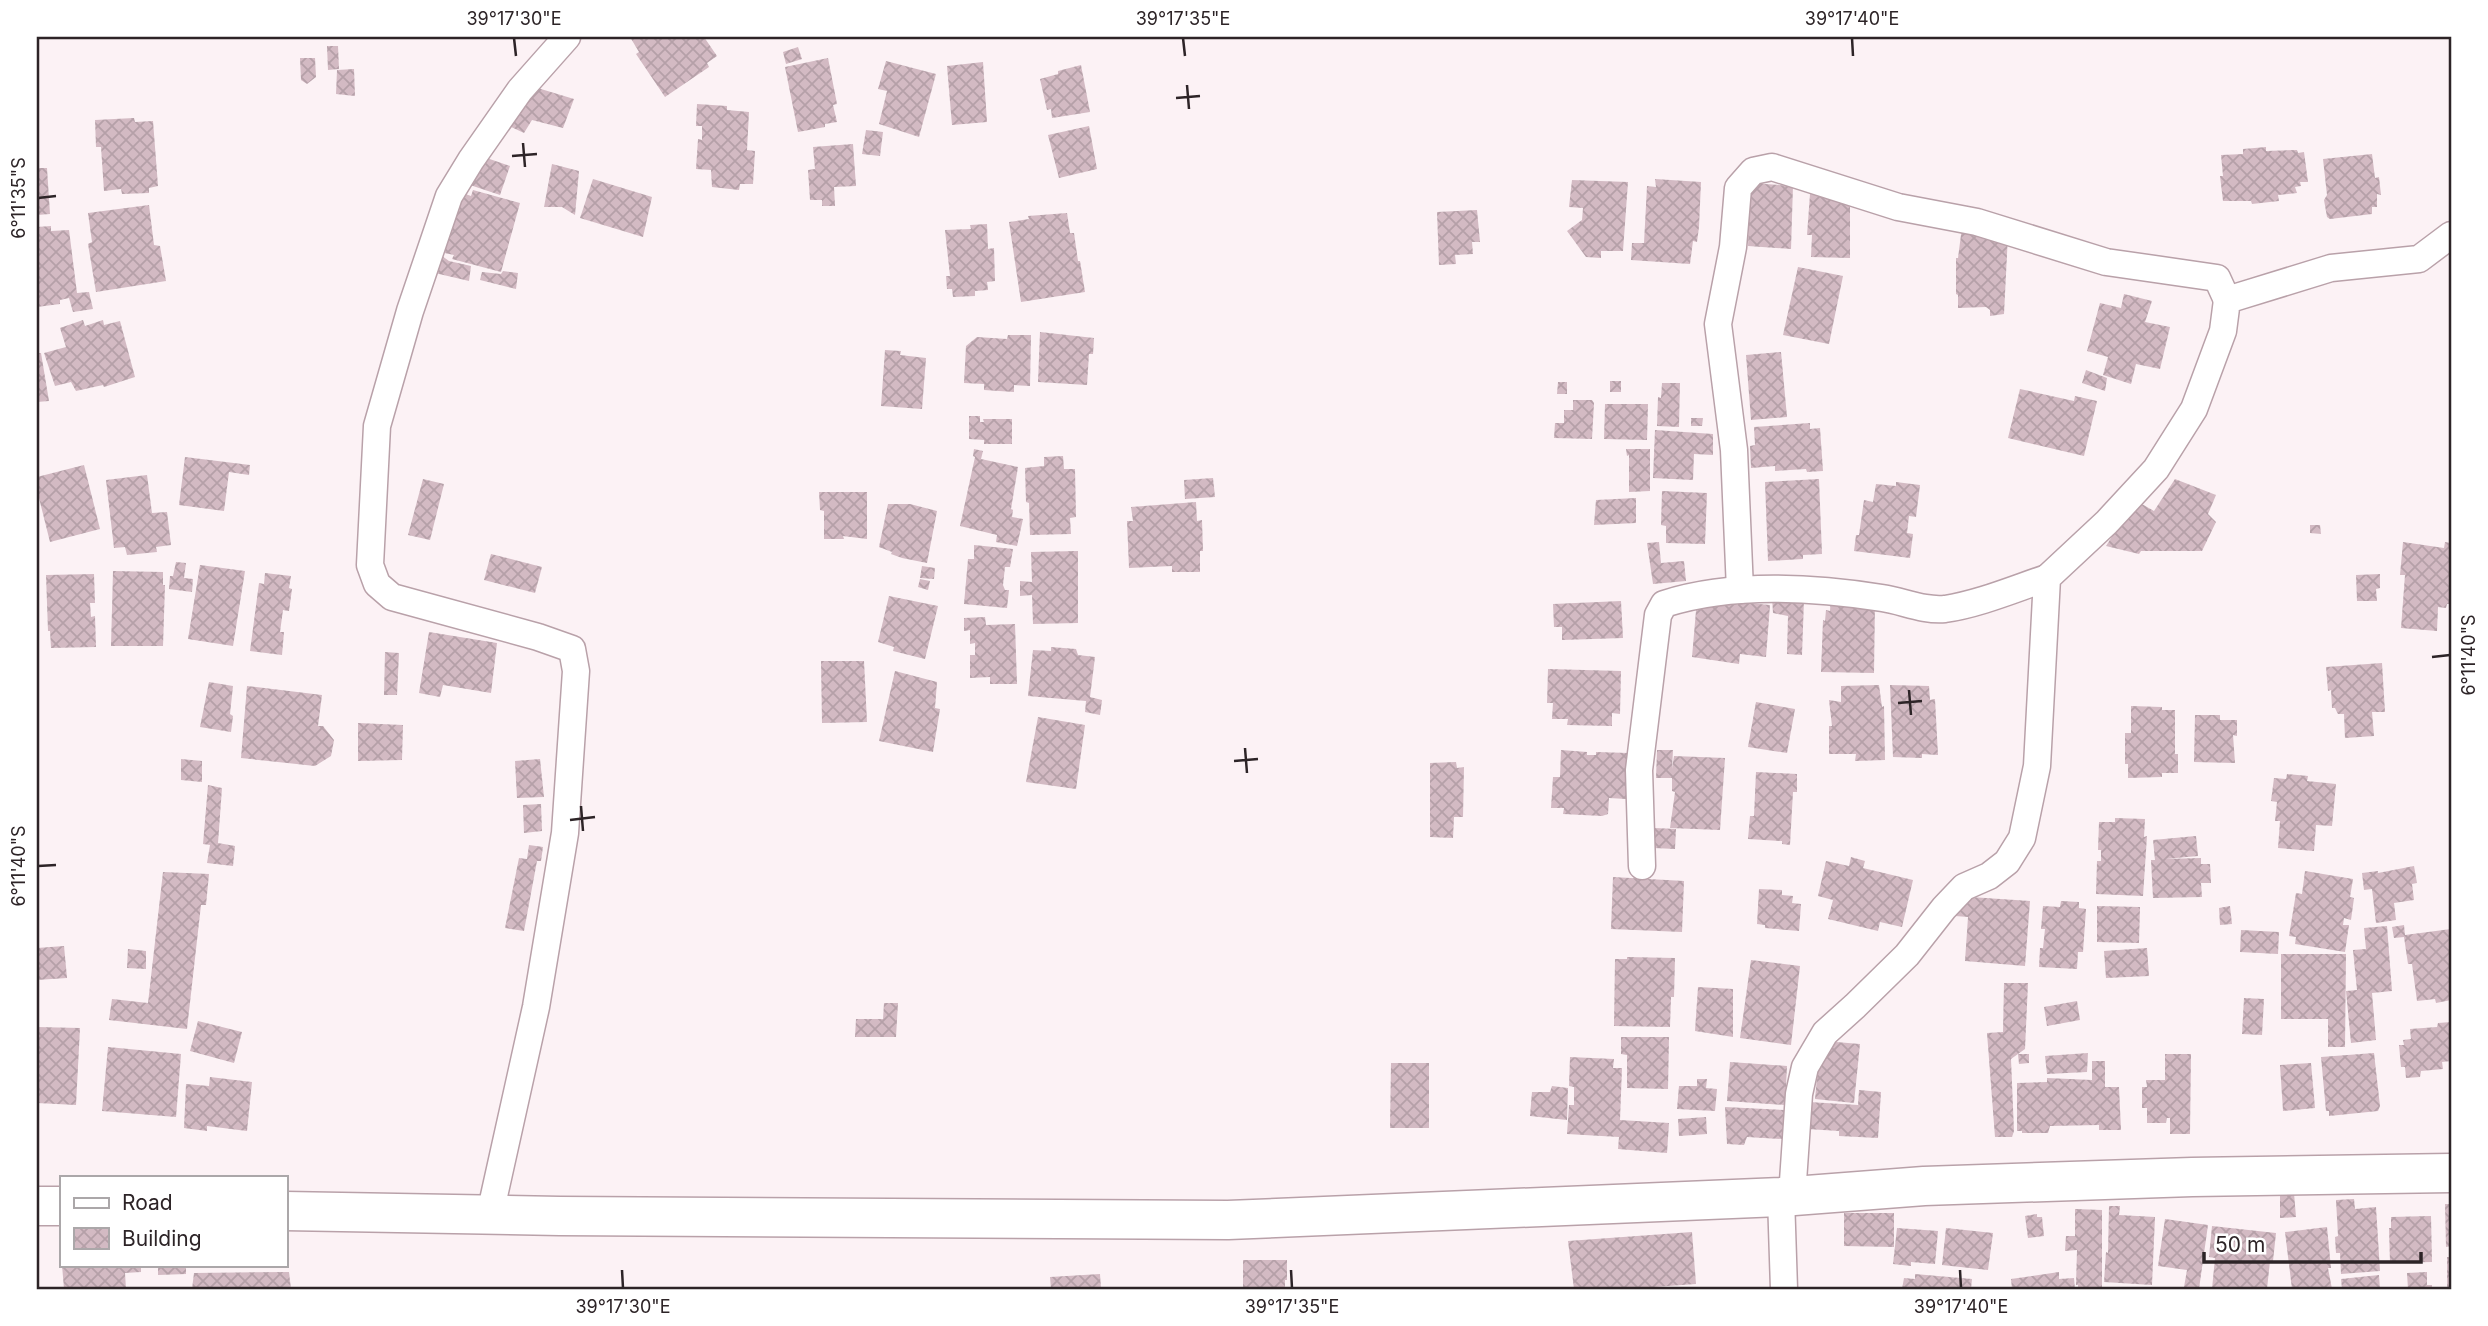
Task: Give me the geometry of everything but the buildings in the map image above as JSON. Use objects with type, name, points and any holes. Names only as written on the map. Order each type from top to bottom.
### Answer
[{"type":"main road","points":[[287,1211],[1228,1220],[1787,1196],[1937,1185],[2451,1173]]},
{"type":"main road","points":[[37,1206],[60,1206]]},
{"type":"street","points":[[490,1214],[536,1007],[565,833],[576,671],[572,649],[392,597],[377,584],[370,565],[377,426],[410,311],[449,196],[520,90],[567,37]]},
{"type":"street","points":[[1642,866],[1639,770],[1658,615],[1664,604],[1740,590],[1824,590],[1885,598],[1922,608],[1944,609],[2047,578],[2107,522],[2156,469],[2194,409],[2223,331],[2227,300],[2217,278],[2106,262],[1976,222],[1898,207],[1772,167],[1753,171],[1738,188],[1733,247],[1718,324],[1734,450],[1740,590]]},
{"type":"street","points":[[2227,300],[2331,268],[2419,259],[2451,234]]},
{"type":"street","points":[[1784,1289],[1787,1196],[1805,1067],[1825,1033],[1907,955],[1964,887],[1989,876],[2007,862],[2022,838],[2037,766],[2047,578]]}]
